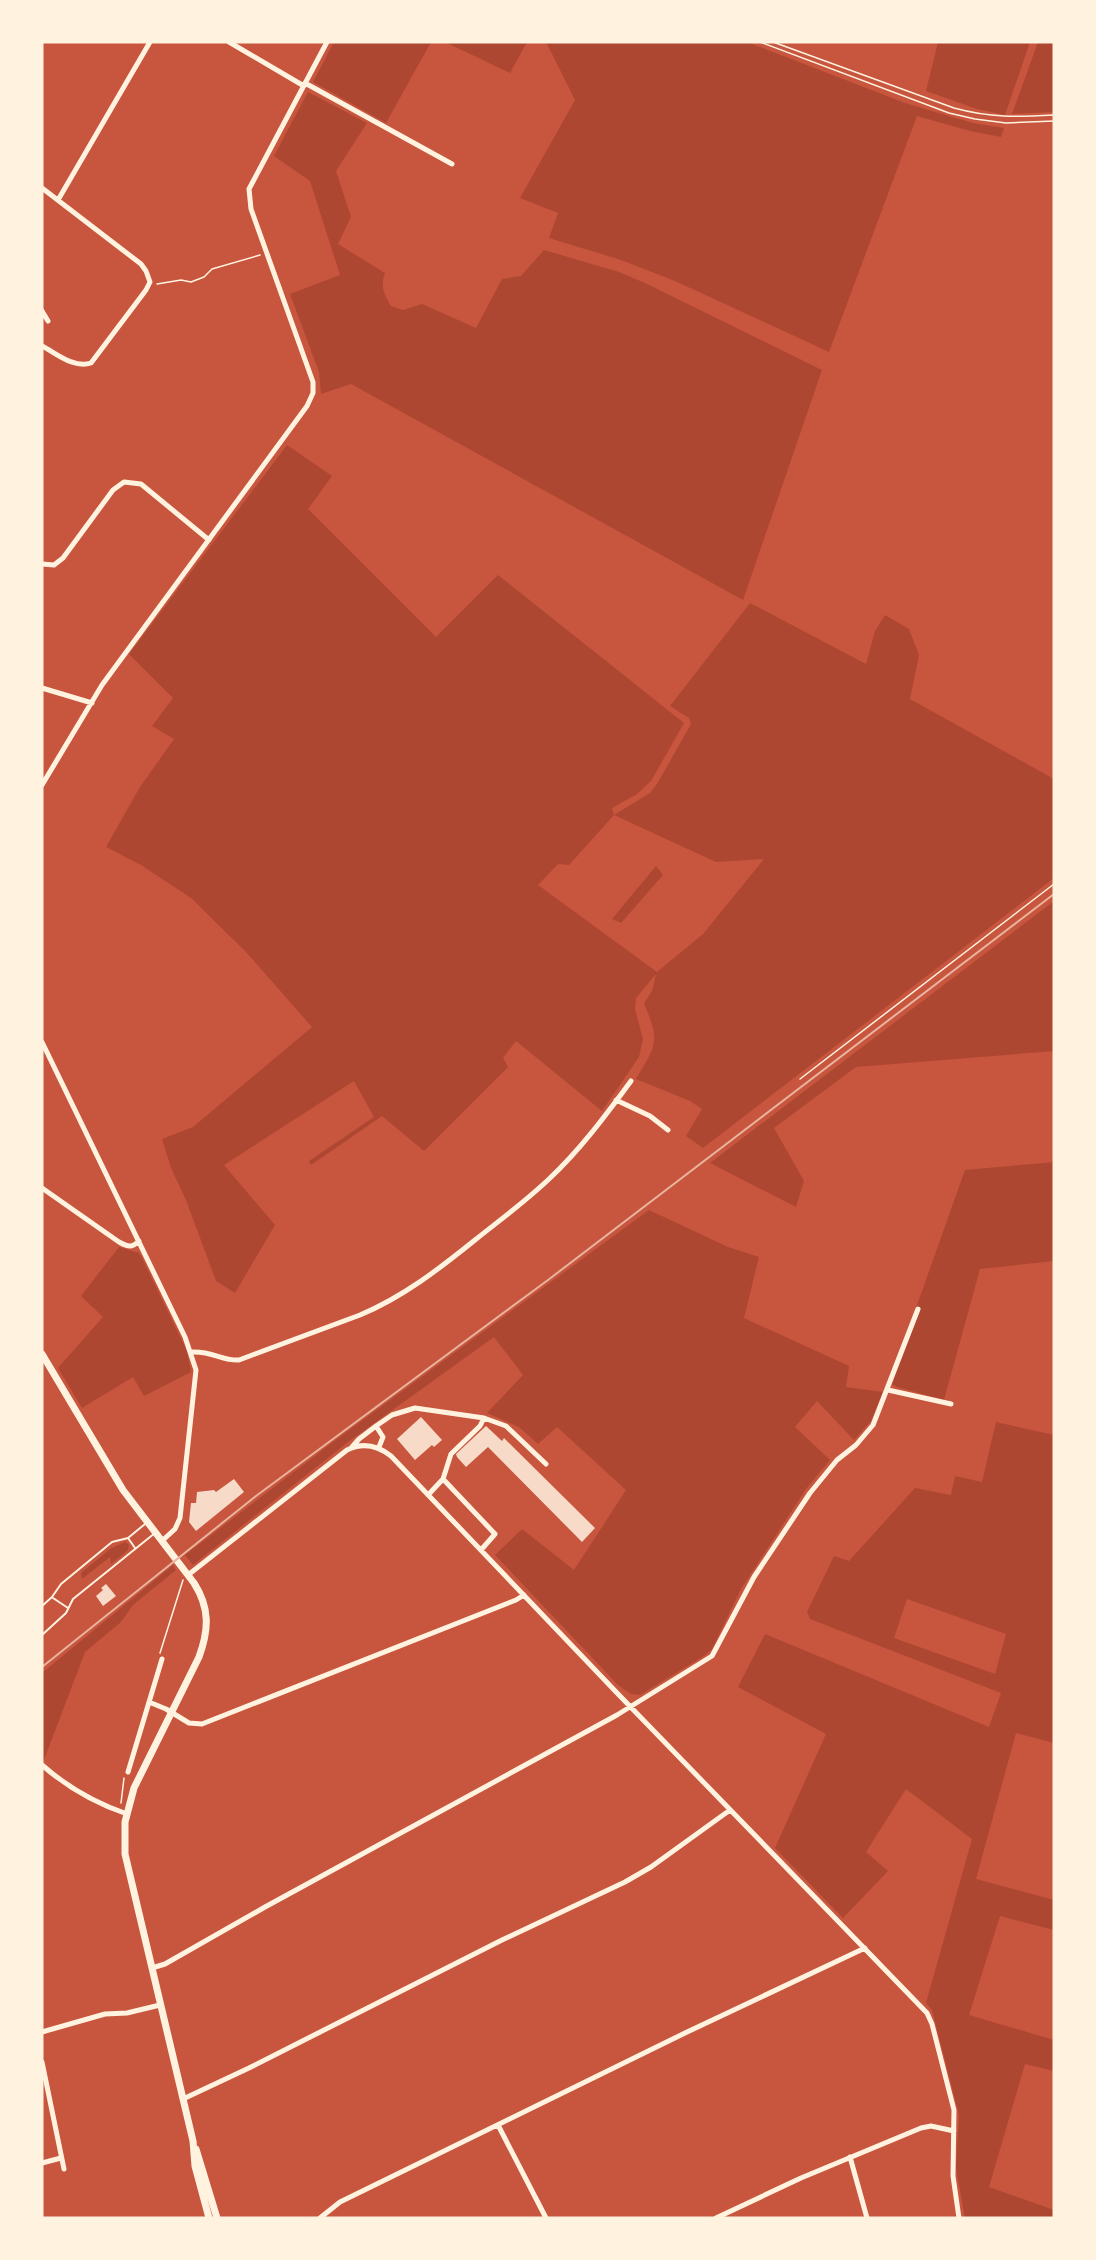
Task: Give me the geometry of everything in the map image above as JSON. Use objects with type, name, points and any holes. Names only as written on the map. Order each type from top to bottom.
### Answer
[{"type":"main road","points":[[42,1354],[115,1477],[200,1593],[207,1613],[205,1641],[199,1657],[138,1778],[127,1814],[124,1839],[125,1854],[193,2141],[195,2166],[209,2218]]},
{"type":"main road","points":[[193,2141],[202,2163],[217,2218]]},
{"type":"street","points":[[58,200],[150,42]]},
{"type":"street","points":[[229,42],[452,164]]},
{"type":"street","points":[[42,785],[102,685],[307,406],[313,393],[313,382],[250,208],[249,189],[327,42]]},
{"type":"street","points":[[42,188],[141,264],[150,282],[91,363],[80,365],[42,346]]},
{"type":"street","points":[[42,311],[48,321]]},
{"type":"street","points":[[42,564],[54,565],[63,558],[113,490],[124,482],[141,484],[209,540]]},
{"type":"street","points":[[42,688],[92,703]]},
{"type":"street","points":[[42,1042],[192,1353],[196,1380],[180,1518],[175,1529],[162,1540]]},
{"type":"street","points":[[192,1353],[206,1351],[231,1361],[239,1360],[360,1315],[414,1287],[548,1180],[598,1126],[631,1080]]},
{"type":"street","points":[[616,1100],[650,1116],[668,1130]]},
{"type":"street","points":[[42,1188],[128,1247],[134,1246],[139,1241]]},
{"type":"street","points":[[152,1968],[165,1964],[630,1707],[712,1656],[762,1565],[818,1482],[873,1425],[918,1309]]},
{"type":"street","points":[[888,1390],[951,1404]]},
{"type":"street","points":[[188,1575],[392,1415],[415,1408],[484,1418],[506,1426],[546,1464]]},
{"type":"street","points":[[428,1495],[443,1479],[451,1454],[480,1426],[484,1418]]},
{"type":"street","points":[[376,1426],[383,1437],[380,1447]]},
{"type":"street","points":[[351,1448],[362,1445],[380,1447],[391,1456],[630,1707],[914,1999],[932,2024],[954,2109],[953,2176],[959,2218]]},
{"type":"street","points":[[443,1479],[495,1534],[481,1550]]},
{"type":"street","points":[[149,1702],[189,1723],[202,1724],[524,1595]]},
{"type":"street","points":[[128,1772],[161,1658]]},
{"type":"street","points":[[42,1765],[77,1791],[105,1807],[127,1814]]},
{"type":"street","points":[[183,2099],[502,1940],[625,1882],[651,1867],[730,1810]]},
{"type":"street","points":[[320,2218],[339,2202],[865,1948]]},
{"type":"street","points":[[42,2032],[105,2014],[127,2013],[160,2005]]},
{"type":"street","points":[[42,2062],[44,2082],[64,2169]]},
{"type":"street","points":[[498,2125],[546,2218]]},
{"type":"street","points":[[716,2218],[850,2157],[926,2126],[954,2131]]},
{"type":"street","points":[[850,2157],[867,2216],[859,2218]]},
{"type":"street","points":[[42,2163],[61,2158]]},
{"type":"lane","points":[[42,1606],[61,1584],[112,1542],[128,1538],[147,1522]]},
{"type":"lane","points":[[42,1635],[59,1620],[73,1599],[156,1533]]},
{"type":"lane","points":[[128,1538],[135,1548]]},
{"type":"lane","points":[[52,1597],[68,1608]]},
{"type":"path","points":[[760,42],[949,113],[1006,123],[1054,121]]},
{"type":"path","points":[[773,42],[954,108],[1007,118],[1054,116]]},
{"type":"path","points":[[150,282],[158,285],[182,280],[190,282],[204,277],[212,269],[267,253]]},
{"type":"path","points":[[800,1079],[1054,884]]},
{"type":"path","points":[[161,1658],[183,1580],[188,1575]]},
{"type":"shaded area","points":[[334,42],[431,42],[386,123],[313,82]]},
{"type":"shaded area","points":[[445,42],[527,42],[510,73]]},
{"type":"shaded area","points":[[546,42],[747,42],[905,103],[973,123],[1004,128],[1001,137],[917,116],[829,352],[675,281],[621,260],[549,238],[558,213],[520,198],[575,100]]},
{"type":"shaded area","points":[[938,42],[1030,42],[1005,115],[977,109],[926,91]]},
{"type":"shaded area","points":[[1038,42],[1054,42],[1054,112],[1012,114]]},
{"type":"shaded area","points":[[308,92],[367,123],[336,171],[351,217],[338,244],[385,273],[384,290],[391,306],[403,310],[422,304],[476,328],[502,279],[521,276],[544,250],[619,272],[645,283],[822,370],[743,600],[351,384],[321,394],[319,372],[290,294],[340,275],[310,181],[274,156]]},
{"type":"shaded area","points":[[287,445],[332,476],[308,509],[436,637],[498,575],[684,723],[651,781],[637,794],[612,808],[614,815],[650,793],[657,784],[691,724],[689,718],[670,706],[750,603],[866,664],[875,631],[885,615],[909,629],[919,655],[910,699],[1054,779],[1054,878],[703,1148],[686,1136],[702,1109],[690,1101],[636,1079],[654,1043],[652,1026],[644,1003],[652,991],[656,974],[636,998],[635,1009],[643,1039],[639,1057],[602,1111],[516,1041],[503,1058],[508,1067],[424,1151],[382,1116],[311,1165],[309,1161],[374,1117],[354,1081],[224,1165],[275,1225],[235,1293],[216,1281],[186,1200],[171,1168],[162,1139],[193,1127],[312,1027],[246,952],[191,898],[141,865],[106,847],[140,787],[174,739],[152,726],[173,698],[129,654]],"holes":[[[614,815],[716,862],[764,859],[703,934],[657,972],[538,885],[558,864],[569,865]]]},
{"type":"shaded area","points":[[656,866],[663,875],[621,923],[612,919]]},
{"type":"shaded area","points":[[1054,901],[1054,1051],[856,1067],[774,1128],[804,1181],[796,1207],[710,1163]]},
{"type":"shaded area","points":[[1054,1162],[1054,1261],[980,1269],[944,1400],[892,1384],[921,1308],[916,1308],[965,1170]]},
{"type":"shaded area","points":[[649,1210],[728,1247],[759,1257],[744,1318],[849,1366],[846,1387],[883,1392],[871,1421],[854,1440],[817,1401],[795,1427],[830,1460],[806,1489],[741,1589],[712,1649],[704,1656],[640,1695],[631,1694],[618,1685],[495,1555],[522,1529],[574,1570],[626,1490],[557,1427],[538,1444],[519,1427],[487,1413],[523,1375],[494,1337],[348,1442],[193,1565],[185,1555],[337,1439]]},
{"type":"shaded area","points":[[119,1247],[139,1253],[142,1258],[187,1351],[191,1372],[144,1396],[133,1377],[82,1408],[58,1368],[103,1317],[81,1296]]},
{"type":"shaded area","points":[[996,1422],[1054,1435],[1054,1743],[1016,1733],[976,1879],[1054,1900],[1054,1930],[1000,1916],[969,2015],[1054,2040],[1054,2071],[1025,2064],[989,2187],[1054,2210],[1054,2218],[965,2218],[956,2168],[959,2115],[932,2010],[926,2003],[972,1839],[906,1789],[866,1852],[888,1871],[843,1918],[775,1848],[826,1734],[738,1687],[765,1634],[989,1727],[1001,1693],[810,1619],[807,1612],[834,1556],[849,1561],[915,1488],[951,1495],[955,1476],[982,1482]],"holes":[[[907,1599],[1006,1634],[995,1674],[894,1638]]]},
{"type":"shaded area","points":[[125,1542],[129,1545],[128,1550],[111,1564],[110,1557],[82,1579],[81,1573],[110,1549]]},
{"type":"shaded area","points":[[173,1565],[176,1570],[133,1605],[121,1622],[85,1652],[42,1765],[42,1673]]},
{"type":"building","points":[[421,1417],[442,1440],[434,1447],[432,1445],[415,1460],[397,1439]]},
{"type":"building","points":[[486,1426],[502,1441],[504,1438],[595,1528],[582,1542],[488,1447],[466,1467],[457,1457],[456,1454]]},
{"type":"building","points":[[234,1479],[244,1492],[196,1531],[189,1522],[191,1503],[196,1503],[197,1492],[214,1490],[216,1492]]},
{"type":"building","points":[[106,1584],[116,1596],[103,1606],[96,1596]]},
{"type":"railway","points":[[42,1667],[256,1496],[548,1280],[1054,894]]}]
